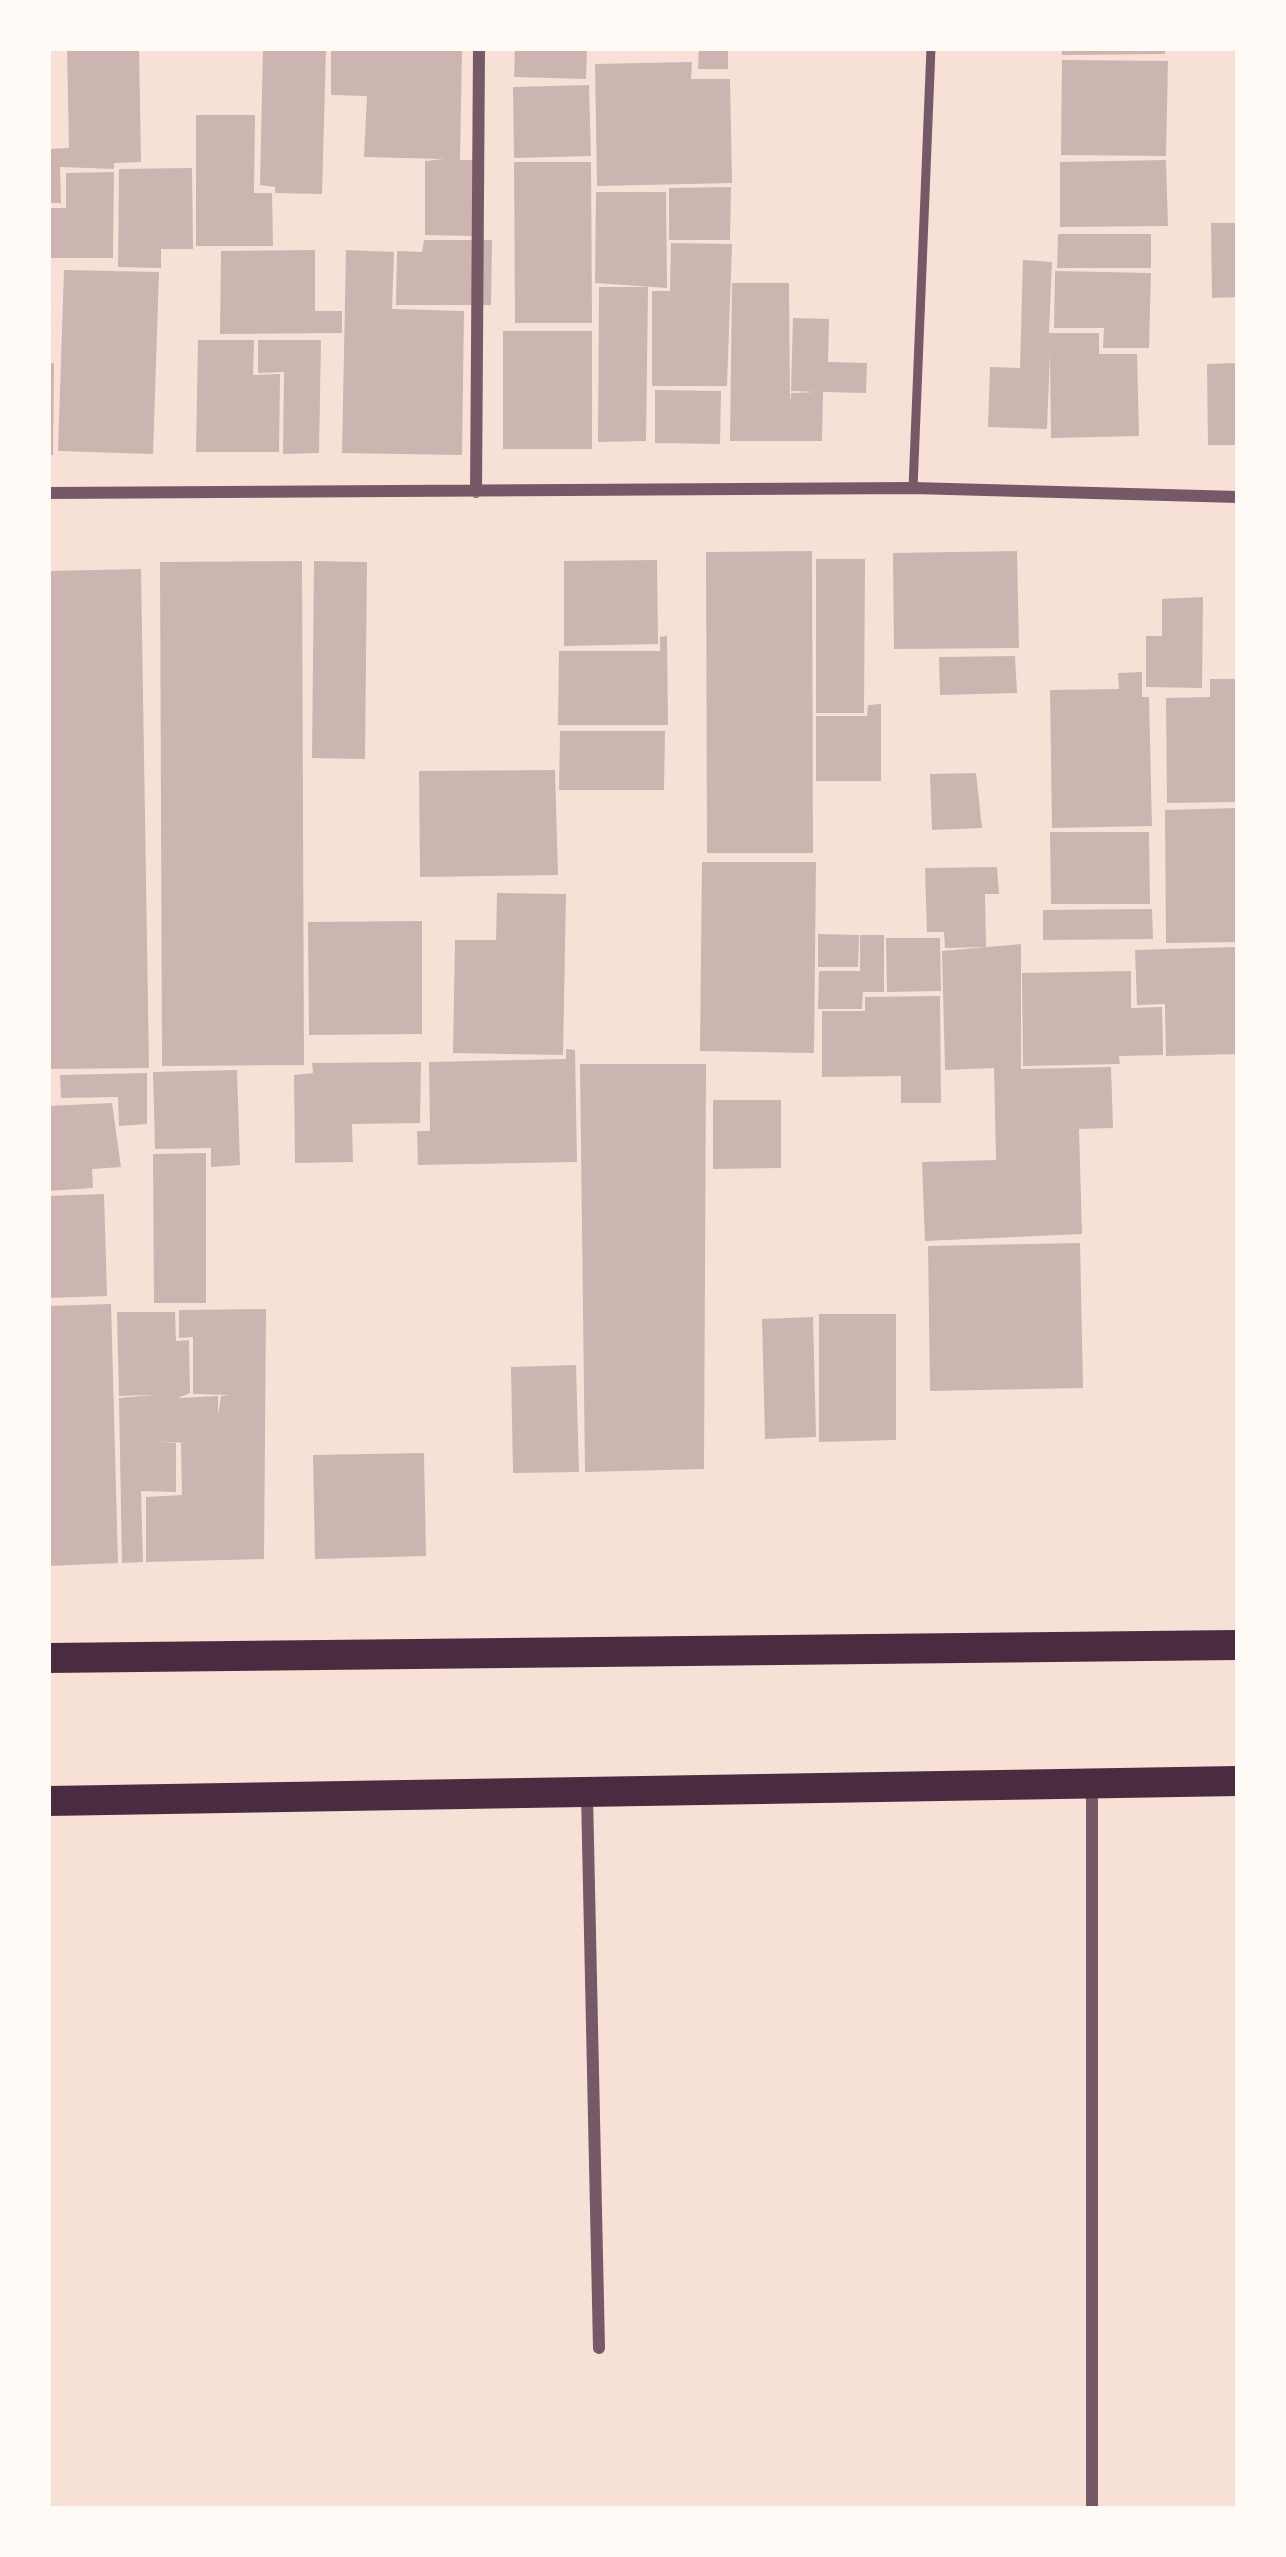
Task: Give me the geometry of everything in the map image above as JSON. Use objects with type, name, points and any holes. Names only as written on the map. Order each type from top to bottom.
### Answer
[{"type":"main road","points":[[48,1658],[1238,1645]]},
{"type":"main road","points":[[48,1801],[1238,1781]]},
{"type":"street","points":[[476,492],[479,48]]},
{"type":"street","points":[[48,493],[913,488],[1238,497]]},
{"type":"street","points":[[1092,1783],[1092,2509]]},
{"type":"street","points":[[586,1795],[599,2348]]},
{"type":"lane","points":[[913,488],[931,48]]},
{"type":"building","points":[[67,48],[139,48],[141,162],[114,163],[114,169],[60,167],[61,203],[48,203],[48,149],[69,148]]},
{"type":"building","points":[[263,48],[326,48],[322,194],[275,193],[275,187],[260,185]]},
{"type":"building","points":[[331,48],[462,48],[460,160],[475,160],[474,236],[425,235],[425,161],[444,159],[364,157],[367,96],[331,95]]},
{"type":"building","points":[[515,48],[587,48],[586,79],[514,77]]},
{"type":"building","points":[[699,48],[728,48],[728,69],[698,69]]},
{"type":"building","points":[[1062,48],[1165,48],[1165,54],[1062,55]]},
{"type":"building","points":[[1062,60],[1168,61],[1166,156],[1061,155]]},
{"type":"building","points":[[692,62],[691,79],[730,79],[732,183],[597,186],[595,64]]},
{"type":"building","points":[[589,85],[591,156],[514,158],[513,87]]},
{"type":"building","points":[[196,115],[255,115],[254,193],[272,193],[273,246],[196,246]]},
{"type":"building","points":[[1166,160],[1168,226],[1060,227],[1060,162]]},
{"type":"building","points":[[514,162],[591,162],[592,323],[515,323]]},
{"type":"building","points":[[192,168],[193,249],[161,249],[161,268],[118,267],[119,169]]},
{"type":"building","points":[[114,172],[113,258],[48,258],[48,208],[66,208],[66,173]]},
{"type":"building","points":[[731,187],[730,240],[669,240],[669,188]]},
{"type":"building","points":[[596,192],[666,192],[667,288],[595,283]]},
{"type":"building","points":[[1211,223],[1238,223],[1238,297],[1212,298]]},
{"type":"building","points":[[1058,234],[1151,234],[1151,268],[1057,268]]},
{"type":"building","points":[[424,240],[492,240],[491,305],[396,305],[397,251],[422,252]]},
{"type":"building","points":[[671,243],[732,244],[727,386],[652,386],[652,291],[670,291]]},
{"type":"building","points":[[315,250],[315,311],[342,311],[342,333],[220,334],[221,251]]},
{"type":"building","points":[[346,250],[394,252],[392,309],[464,311],[462,455],[342,453]]},
{"type":"building","points":[[1023,260],[1052,262],[1049,333],[1099,333],[1099,354],[1137,354],[1139,436],[1051,438],[1050,353],[1047,429],[988,427],[990,367],[1020,368]]},
{"type":"building","points":[[64,270],[159,272],[153,454],[58,451]]},
{"type":"building","points":[[1055,271],[1151,273],[1149,348],[1103,348],[1104,328],[1054,328]]},
{"type":"building","points":[[732,283],[789,283],[790,403],[791,393],[815,392],[791,391],[793,318],[829,319],[828,362],[867,363],[866,393],[823,392],[822,441],[730,441]]},
{"type":"building","points":[[599,287],[648,287],[646,441],[598,442]]},
{"type":"building","points":[[503,331],[592,331],[592,449],[503,449]]},
{"type":"building","points":[[198,340],[254,340],[253,375],[280,374],[279,452],[196,452]]},
{"type":"building","points":[[258,340],[321,340],[319,453],[283,454],[284,372],[258,373]]},
{"type":"building","points":[[48,363],[54,363],[53,455],[48,455]]},
{"type":"building","points":[[1238,363],[1238,445],[1208,445],[1207,364]]},
{"type":"building","points":[[655,390],[721,391],[720,444],[655,443]]},
{"type":"building","points":[[812,551],[813,853],[707,853],[706,552]]},
{"type":"building","points":[[1017,551],[1019,648],[894,649],[893,553]]},
{"type":"building","points":[[816,559],[865,559],[864,713],[816,713]]},
{"type":"building","points":[[657,560],[658,644],[564,646],[564,561]]},
{"type":"building","points":[[302,561],[304,1065],[162,1066],[160,562]]},
{"type":"building","points":[[314,561],[367,562],[365,759],[312,758]]},
{"type":"building","points":[[141,569],[149,1068],[48,1069],[48,571]]},
{"type":"building","points":[[1203,597],[1202,688],[1146,687],[1146,636],[1162,636],[1162,599]]},
{"type":"building","points":[[667,636],[668,725],[558,725],[559,651],[660,651],[660,637]]},
{"type":"building","points":[[1015,656],[1017,693],[940,695],[939,657]]},
{"type":"building","points":[[1142,672],[1142,697],[1149,697],[1152,826],[1052,828],[1050,690],[1119,689],[1118,673]]},
{"type":"building","points":[[1210,679],[1238,679],[1238,802],[1167,803],[1166,698],[1210,697]]},
{"type":"building","points":[[881,704],[881,781],[816,781],[816,716],[867,716],[868,705]]},
{"type":"building","points":[[560,731],[665,731],[664,790],[559,790]]},
{"type":"building","points":[[555,770],[558,875],[420,877],[419,771]]},
{"type":"building","points":[[976,773],[982,828],[932,830],[930,774]]},
{"type":"building","points":[[1238,808],[1238,942],[1166,943],[1165,810]]},
{"type":"building","points":[[1050,832],[1149,832],[1150,904],[1051,904]]},
{"type":"building","points":[[702,862],[816,862],[814,1053],[700,1051]]},
{"type":"building","points":[[997,867],[999,894],[985,894],[986,947],[945,948],[944,932],[927,932],[925,868]]},
{"type":"building","points":[[497,893],[566,894],[563,1055],[453,1053],[455,940],[496,940]]},
{"type":"building","points":[[1152,909],[1153,939],[1043,940],[1043,910]]},
{"type":"building","points":[[422,921],[422,1034],[309,1035],[308,922]]},
{"type":"building","points":[[818,934],[859,935],[858,967],[818,967]]},
{"type":"building","points":[[860,935],[884,935],[884,992],[863,992],[862,1009],[818,1009],[819,971],[860,971]]},
{"type":"building","points":[[886,938],[940,938],[941,991],[887,992]]},
{"type":"building","points":[[1021,944],[1021,1069],[1111,1067],[1113,1128],[1079,1129],[1082,1234],[925,1241],[922,1162],[996,1160],[994,1068],[945,1070],[942,951]]},
{"type":"building","points":[[1238,947],[1238,1054],[1166,1056],[1165,1004],[1137,1005],[1135,950]]},
{"type":"building","points":[[1131,971],[1131,1008],[1162,1007],[1163,1055],[1119,1056],[1120,1064],[1023,1066],[1022,973]]},
{"type":"building","points":[[940,996],[941,1103],[901,1103],[901,1076],[822,1077],[822,1011],[865,1011],[865,997]]},
{"type":"building","points":[[566,1049],[575,1050],[577,1162],[418,1165],[417,1131],[430,1131],[429,1062],[566,1059]]},
{"type":"building","points":[[421,1062],[420,1123],[352,1124],[353,1162],[295,1163],[294,1075],[313,1073],[312,1063]]},
{"type":"building","points":[[580,1064],[706,1064],[704,1469],[585,1472]]},
{"type":"building","points":[[237,1070],[240,1165],[211,1167],[211,1148],[155,1149],[153,1072]]},
{"type":"building","points":[[147,1073],[147,1124],[119,1126],[118,1097],[61,1098],[60,1075]]},
{"type":"building","points":[[713,1100],[781,1100],[781,1168],[713,1169]]},
{"type":"building","points":[[112,1103],[121,1167],[92,1169],[93,1188],[48,1191],[48,1106]]},
{"type":"building","points":[[206,1153],[206,1303],[154,1303],[153,1154]]},
{"type":"building","points":[[104,1194],[107,1296],[48,1298],[48,1196]]},
{"type":"building","points":[[1080,1243],[1083,1388],[930,1391],[928,1246]]},
{"type":"building","points":[[111,1304],[118,1563],[48,1566],[48,1306]]},
{"type":"building","points":[[266,1309],[264,1559],[146,1562],[146,1497],[182,1495],[181,1443],[187,1443],[152,1441],[176,1443],[176,1492],[141,1491],[143,1562],[122,1563],[119,1398],[154,1395],[119,1396],[117,1312],[175,1312],[176,1341],[189,1340],[190,1393],[178,1398],[218,1396],[218,1415],[221,1396],[230,1395],[193,1394],[193,1337],[179,1338],[179,1310]]},
{"type":"building","points":[[819,1314],[896,1314],[896,1440],[819,1442]]},
{"type":"building","points":[[813,1317],[816,1437],[765,1439],[762,1319]]},
{"type":"building","points":[[576,1365],[579,1472],[513,1473],[511,1367]]},
{"type":"building","points":[[424,1453],[426,1556],[315,1559],[313,1455]]}]
